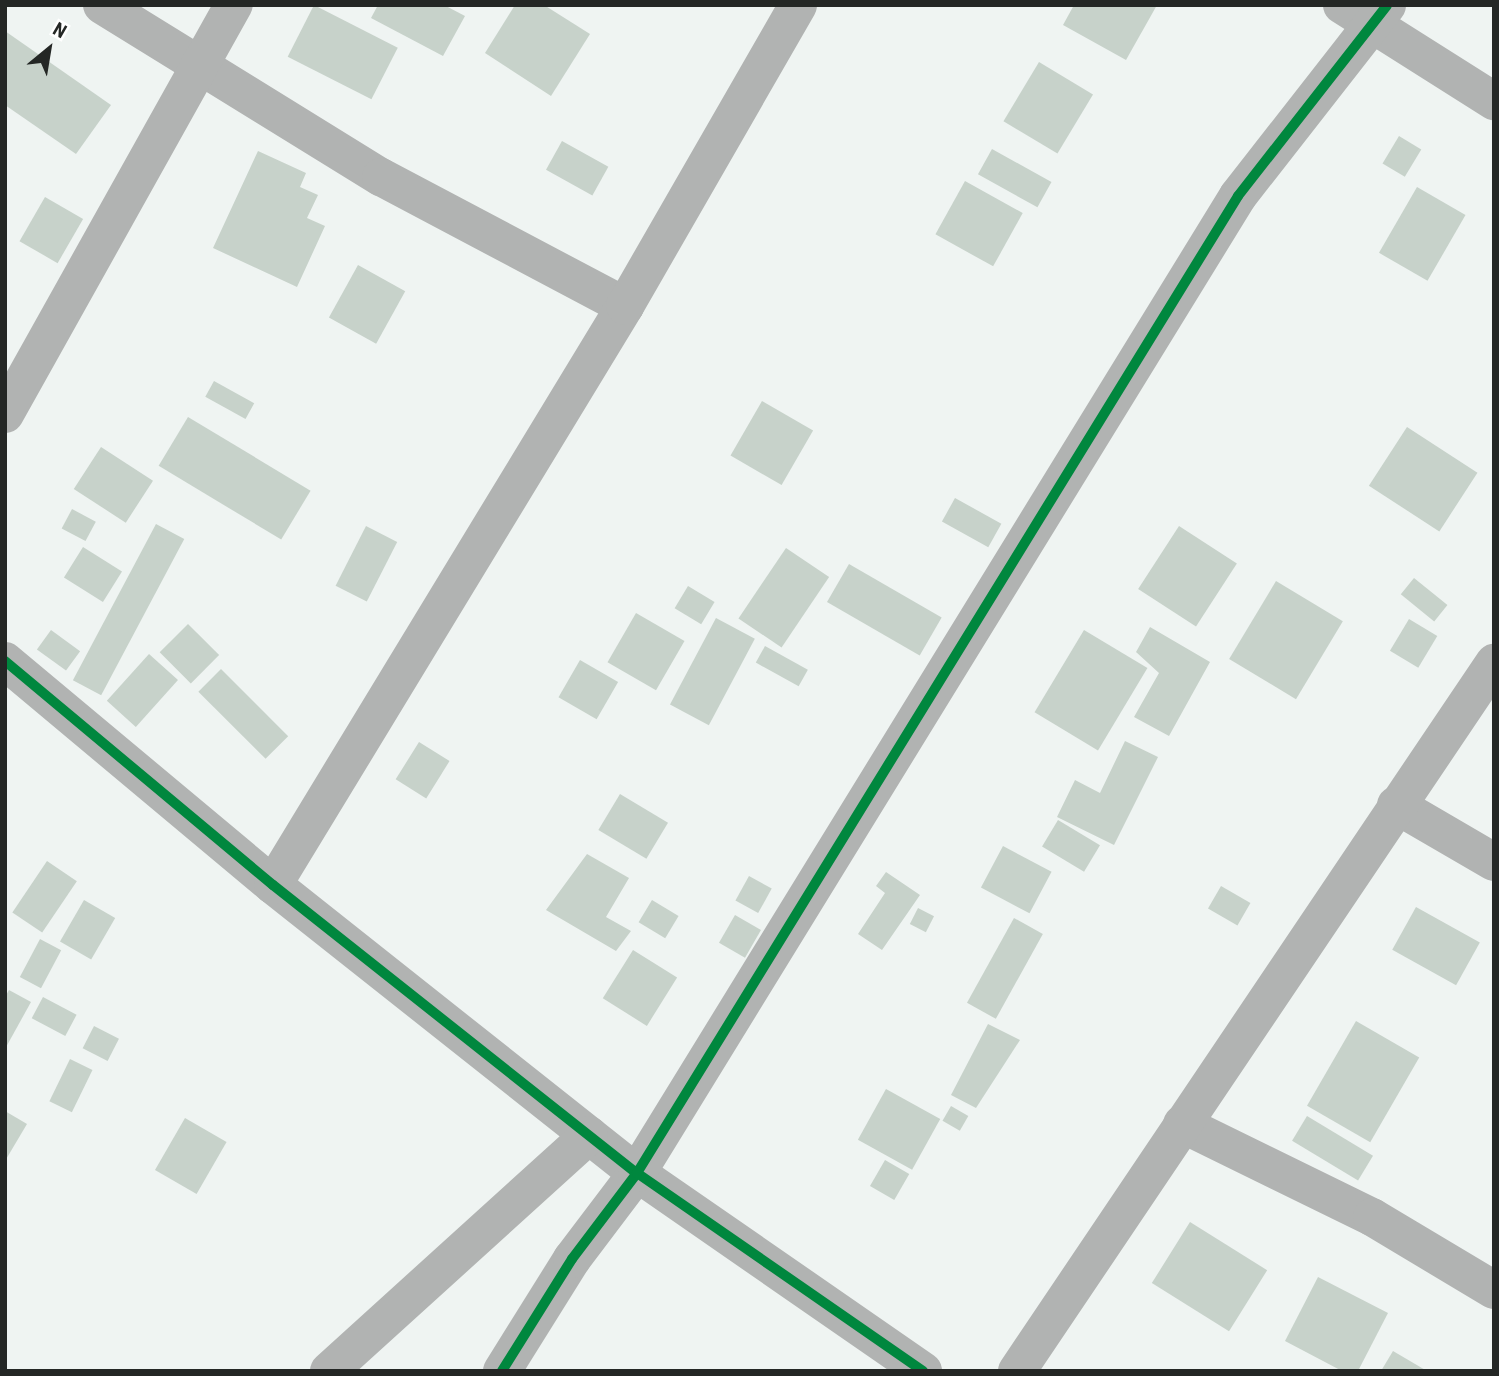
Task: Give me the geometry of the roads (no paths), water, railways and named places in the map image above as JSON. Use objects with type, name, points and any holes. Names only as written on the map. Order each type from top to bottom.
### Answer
[{"type":"street","points":[[102,5],[381,177],[625,306]]},
{"type":"street","points":[[5,414],[234,5]]},
{"type":"street","points":[[273,886],[625,306],[798,5]]},
{"type":"street","points":[[502,1371],[572,1259],[638,1173],[1238,196],[1367,12],[1494,100]]},
{"type":"street","points":[[5,661],[273,886],[638,1173],[923,1371]]},
{"type":"street","points":[[1017,1371],[1494,663]]},
{"type":"street","points":[[1396,805],[1494,862]]},
{"type":"street","points":[[1182,1124],[1372,1217],[1494,1290]]},
{"type":"street","points":[[329,1371],[589,1135]]}]
